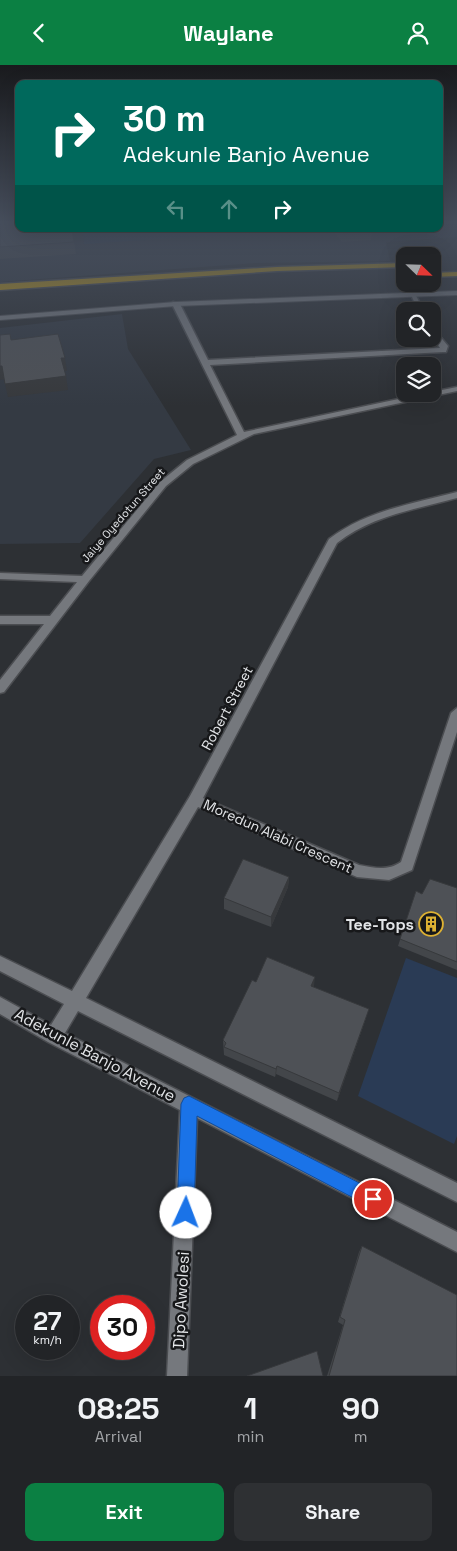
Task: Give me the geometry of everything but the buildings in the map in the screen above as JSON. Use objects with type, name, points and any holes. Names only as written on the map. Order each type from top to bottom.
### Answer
[{"type":"highway","points":[[0,287],[57,283]]},
{"type":"highway","points":[[0,297],[210,283]]},
{"type":"street","points":[[0,318],[176,304],[412,293],[417,302]]},
{"type":"street","points":[[441,293],[457,293]]},
{"type":"street","points":[[176,304],[241,435]]},
{"type":"street","points":[[204,363],[443,350],[444,346],[441,342]]},
{"type":"street","name":"Jaiye Oyedotun Street","points":[[0,689],[85,579],[163,484],[190,462],[241,435],[457,389]]},
{"type":"street","name":"Robert Street","points":[[54,1036],[195,800],[333,541],[340,534],[357,525],[457,495]]},
{"type":"street","points":[[0,575],[85,579]]},
{"type":"street","points":[[0,620],[55,620]]},
{"type":"street","name":"Moredun Alabi Crescent","points":[[195,800],[357,871],[377,875],[398,873],[407,866],[457,713]]},
{"type":"street","points":[[0,963],[457,1193]]},
{"type":"street","name":"Adekunle Banjo Avenue","points":[[0,1005],[54,1036],[457,1242]]},
{"type":"street","name":"Dipo Awolesi","points":[[177,1376],[189,1104]]},
{"type":"shaded area","points":[[122,314],[128,349],[191,450],[154,459],[80,543],[0,544],[0,328]]},
{"type":"shaded area","points":[[406,958],[457,978],[457,1136],[454,1144],[358,1096]]},
{"type":"place","name":"Tee-Tops","points":[[431,924]]},
{"type":"route","points":[[186,1213],[189,1104],[373,1199]]}]
